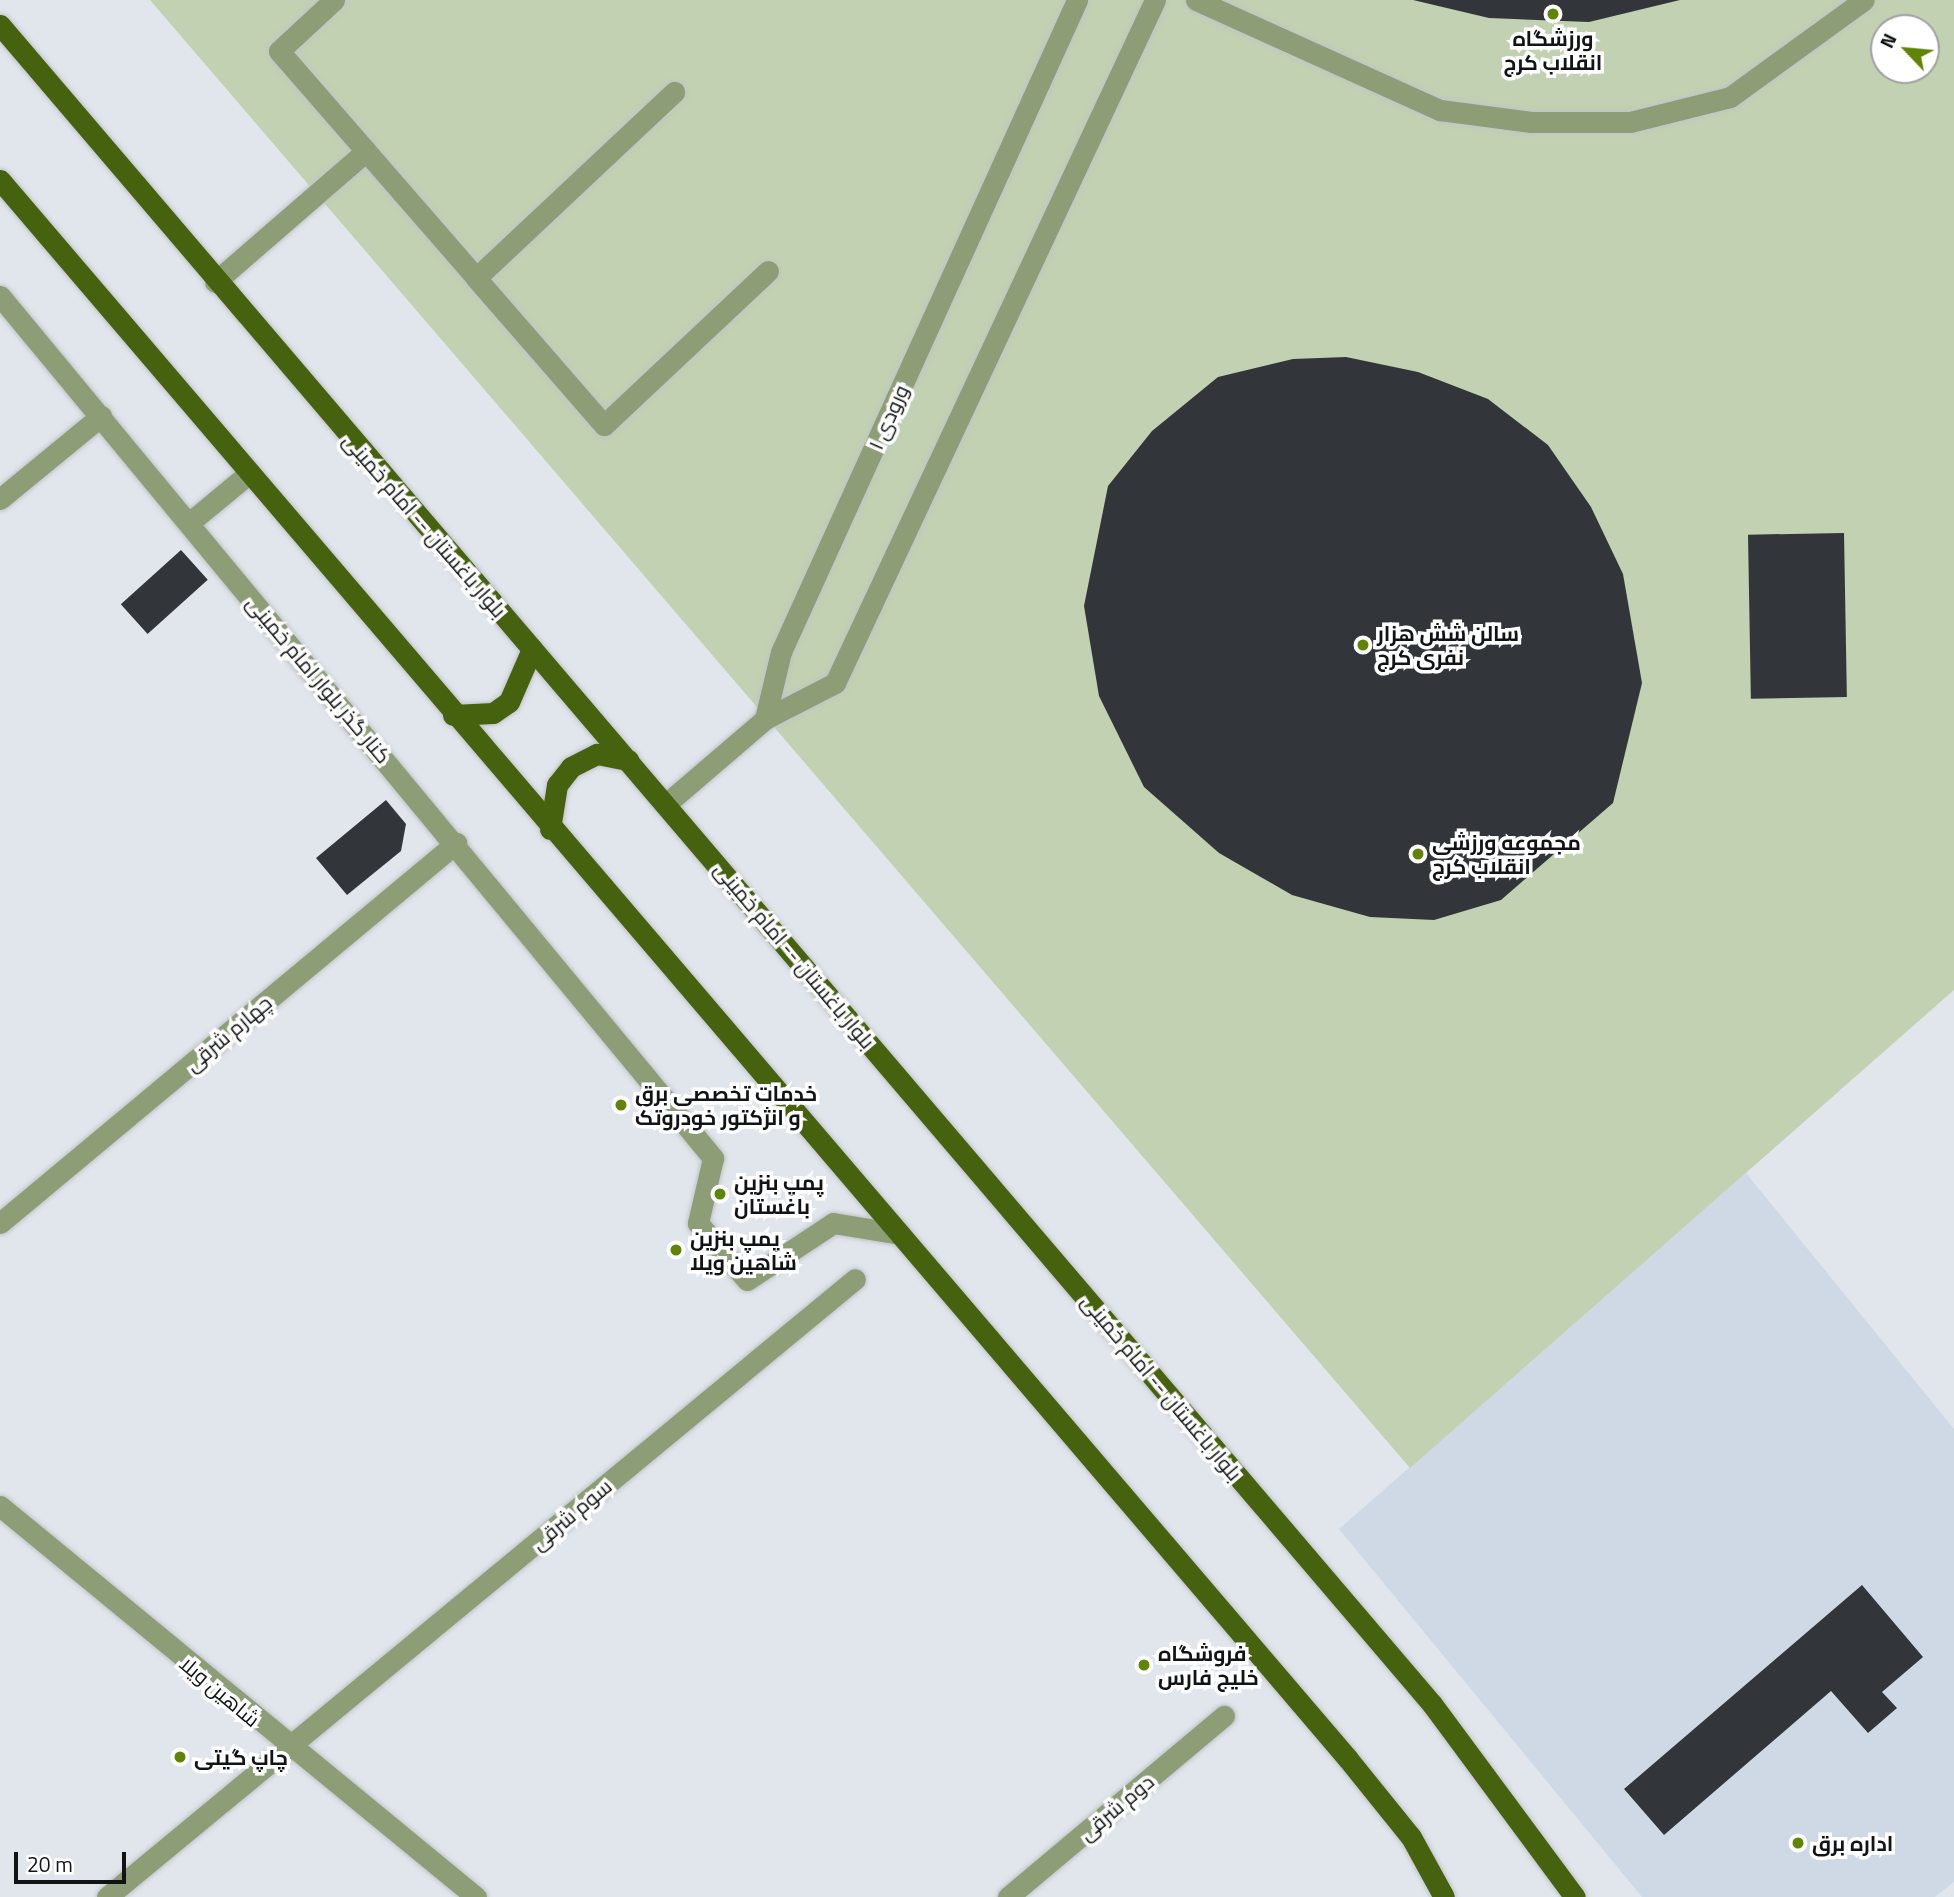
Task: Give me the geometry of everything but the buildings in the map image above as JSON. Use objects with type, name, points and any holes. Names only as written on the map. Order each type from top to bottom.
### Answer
[{"type":"main road","name":"بلوار باغستان -- امام خمینی","points":[[0,25],[215,282],[666,804],[1432,1704],[1575,1897]]},
{"type":"main road","points":[[0,180],[247,475],[1348,1759],[1411,1837],[1444,1897]]},
{"type":"main road","points":[[453,715],[493,713],[509,702],[532,649]]},
{"type":"main road","points":[[550,829],[557,785],[571,767],[597,754],[628,760]]},
{"type":"street","points":[[334,0],[279,51],[604,425],[768,271]]},
{"type":"street","name":"ورودی ۱","points":[[765,719],[781,652],[1077,0]]},
{"type":"street","points":[[666,804],[765,719],[835,683],[1155,0]]},
{"type":"street","points":[[1196,0],[1440,110],[1531,122],[1630,122],[1730,97],[1864,0]]},
{"type":"street","points":[[476,278],[674,92]]},
{"type":"street","points":[[215,282],[366,151]]},
{"type":"street","name":"کنار گذر بلوار امام خمینی","points":[[0,296],[456,843],[713,1158],[698,1223],[747,1280],[833,1223],[900,1234]]},
{"type":"street","points":[[0,499],[101,416]]},
{"type":"street","points":[[189,523],[247,475]]},
{"type":"street","name":"چهارم شرقی","points":[[0,1223],[456,843]]},
{"type":"street","name":"سوم شرقی","points":[[107,1897],[855,1279]]},
{"type":"street","name":"شاهین ویلا","points":[[0,1506],[288,1748],[476,1897]]},
{"type":"street","name":"دوم شرقی","points":[[1008,1897],[1224,1716]]},
{"type":"shaded area","points":[[1746,1173],[1954,1429],[1954,1882],[1935,1897],[1642,1897],[1339,1529]]},
{"type":"green space","name":"مجموعه ورزشی انقلاب کرج","points":[[150,0],[1954,0],[1954,990],[1410,1468]]},
{"type":"place","name":"ورزشگاه انقلاب کرج","points":[[1553,14]]},
{"type":"place","name":"سالن شش هزار نفری کرج","points":[[1363,645]]},
{"type":"place","name":"مجموعه ورزشی انقلاب کرج","points":[[1418,854]]},
{"type":"place","name":"خدمات تخصصی برق و انژکتور خودروتک","points":[[621,1105]]},
{"type":"place","name":"پمپ بنزین باغستان","points":[[720,1194]]},
{"type":"place","name":"پمپ بنزین شاهین ویلا","points":[[676,1250]]},
{"type":"place","name":"فروشگاه خلیج فارس","points":[[1144,1665]]},
{"type":"place","name":"چاپ گیتی","points":[[180,1757]]},
{"type":"place","name":"اداره برق","points":[[1798,1843]]}]
